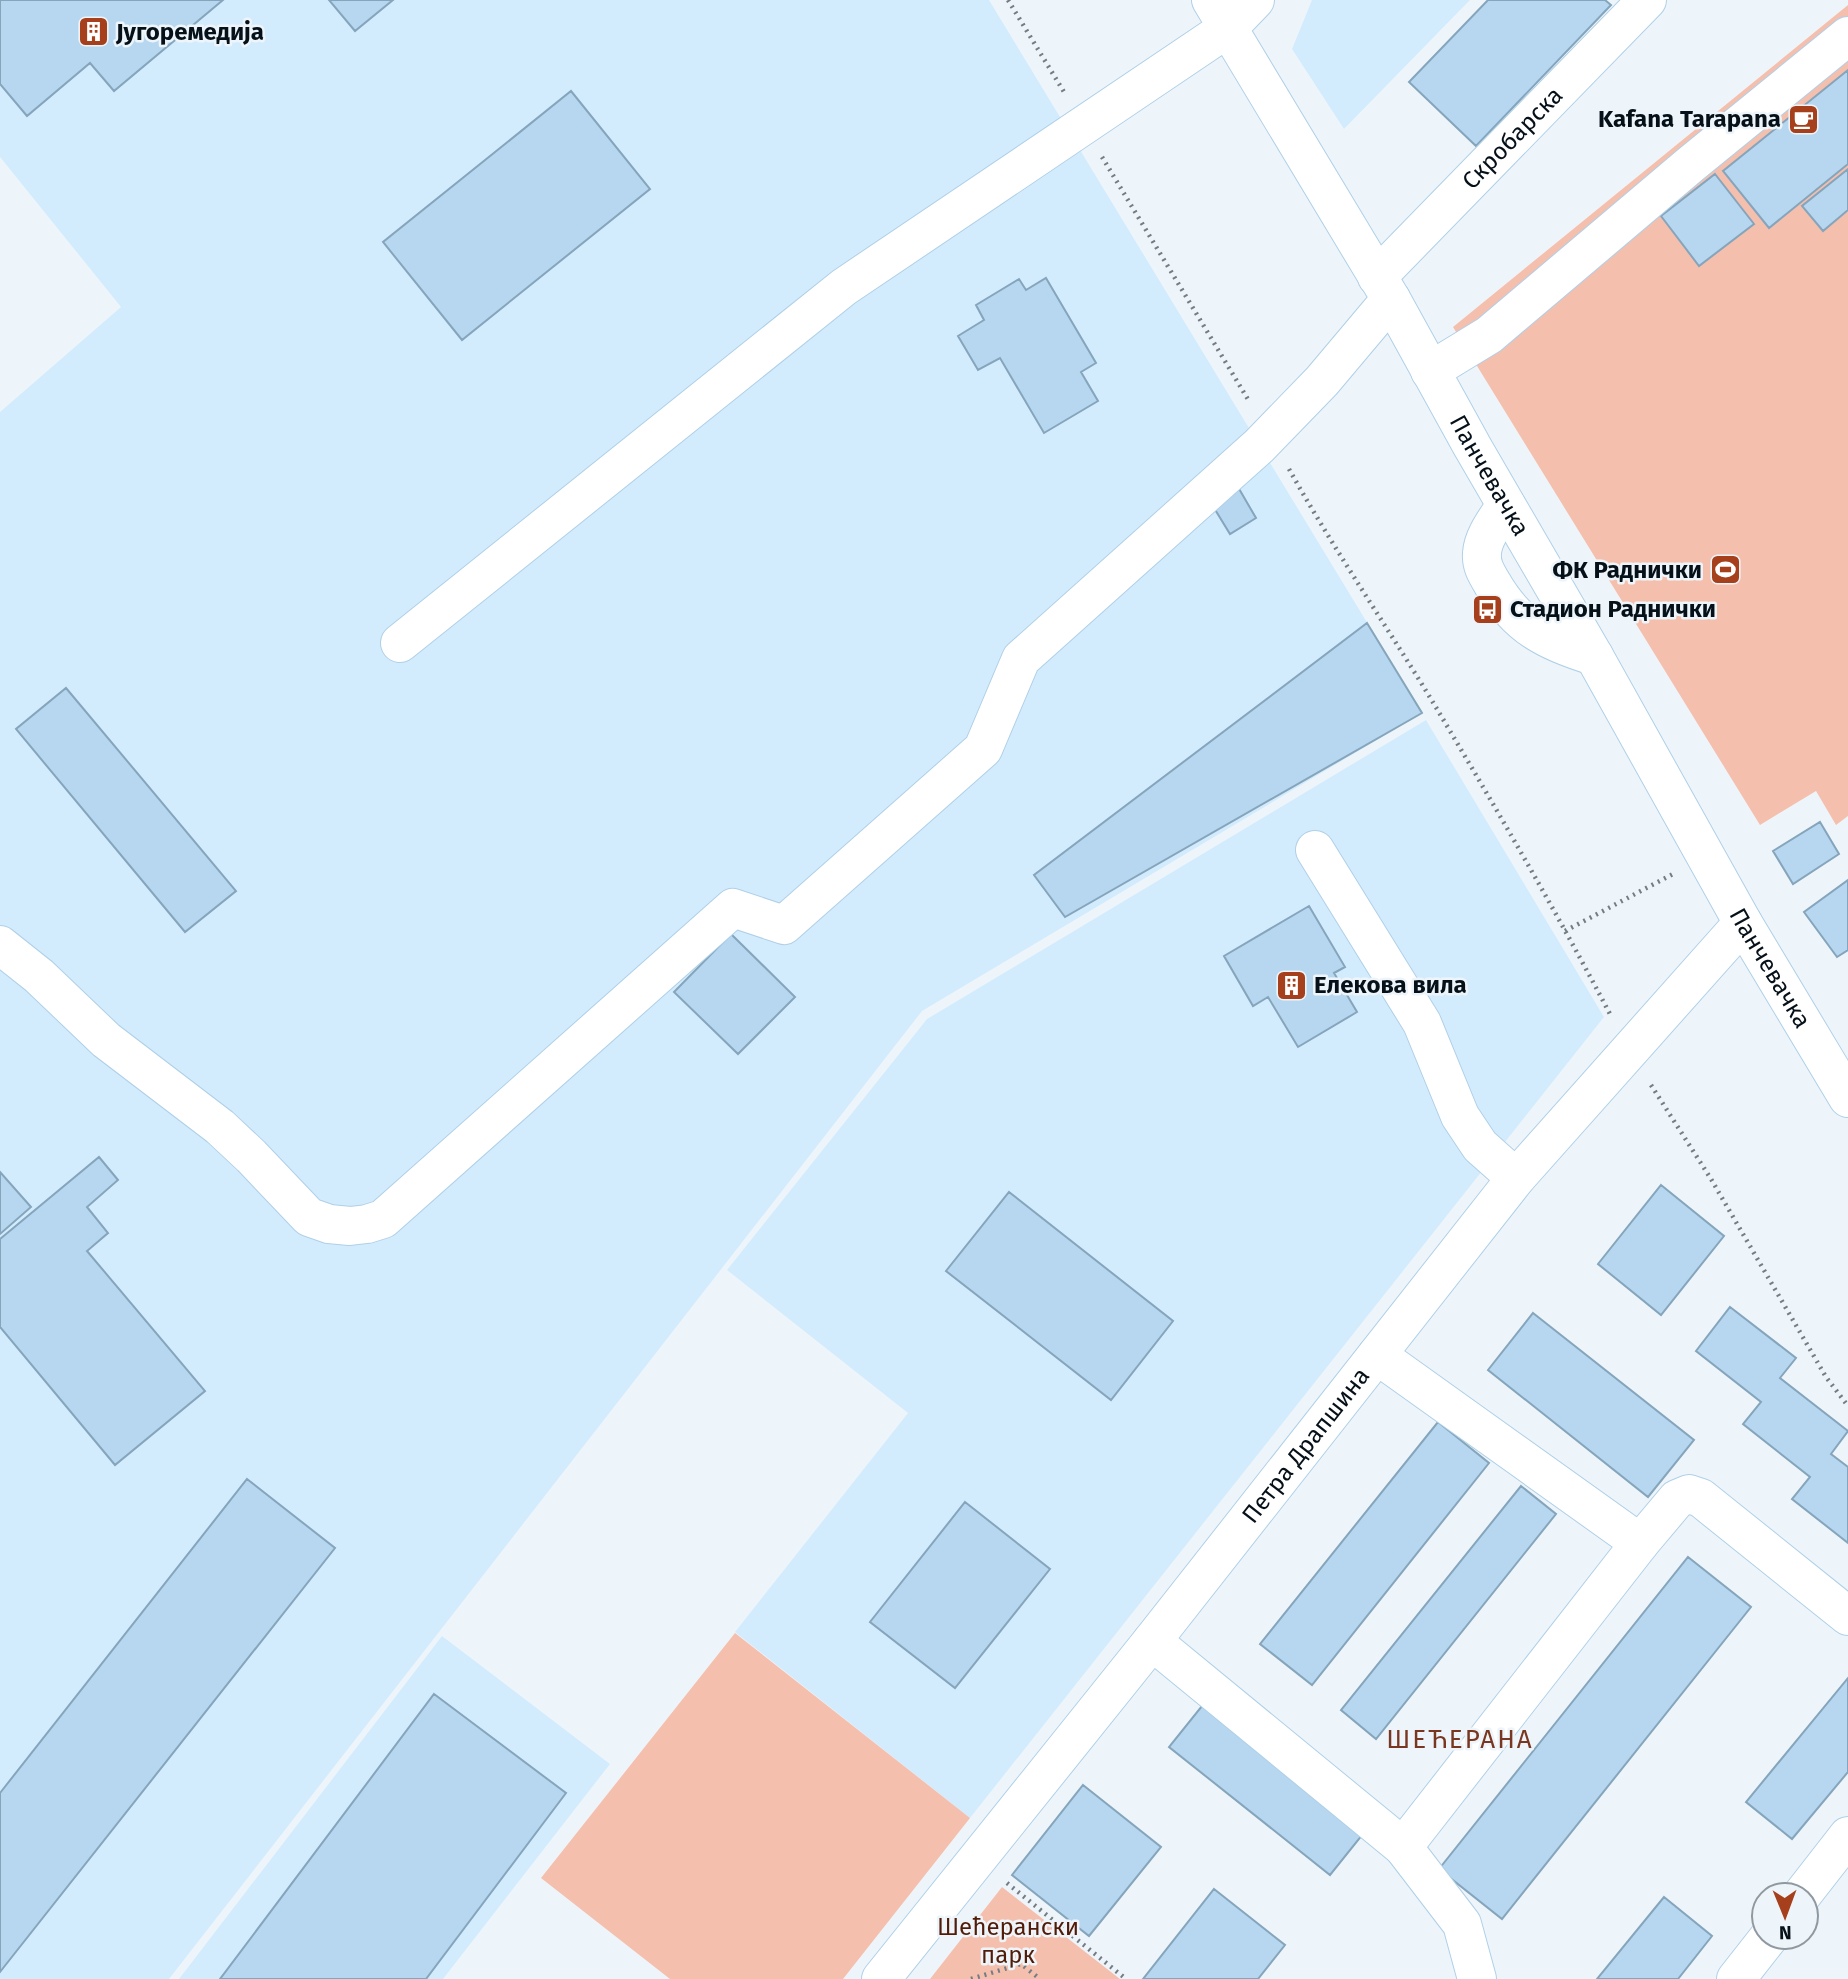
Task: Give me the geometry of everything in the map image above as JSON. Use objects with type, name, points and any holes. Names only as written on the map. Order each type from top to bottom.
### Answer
[{"type":"street","points":[[400,643],[844,287],[1084,126],[1219,14],[1255,0]]},
{"type":"street","name":"Скробарска","points":[[0,945],[38,976],[106,1040],[220,1127],[309,1217],[329,1224],[350,1226],[383,1219],[733,908],[784,925],[983,749],[1021,659],[1270,436],[1322,382],[1384,288],[1647,0]]},
{"type":"street","name":"Панчевачка","points":[[1219,14],[1384,288],[1743,923],[1848,1098]]},
{"type":"street","points":[[1430,371],[1489,335],[1691,164],[1848,36]]},
{"type":"street","points":[[1506,505],[1485,538],[1483,568],[1514,616],[1563,646],[1594,656]]},
{"type":"street","points":[[1315,850],[1422,1023],[1448,1081],[1460,1116],[1480,1146],[1516,1178]]},
{"type":"street","name":"Петра Драпшина","points":[[881,1979],[1152,1641],[1516,1178],[1743,923]]},
{"type":"street","points":[[1377,1355],[1640,1543]]},
{"type":"street","points":[[1403,1847],[1640,1543],[1678,1499],[1689,1494],[1701,1498],[1848,1616]]},
{"type":"street","points":[[1152,1641],[1403,1847],[1462,1924],[1477,1979]]},
{"type":"street","points":[[1813,1881],[1848,1836]]},
{"type":"street","points":[[1736,1979],[1758,1951]]},
{"type":"path","points":[[1008,0],[1270,436],[1308,504],[1431,699],[1565,931],[1629,1050],[1711,1179],[1826,1377],[1848,1406]]},
{"type":"path","points":[[1565,931],[1706,856]]},
{"type":"path","points":[[976,1859],[1126,1979]]},
{"type":"path","points":[[971,1979],[1021,1964],[1040,1979]]},
{"type":"shaded area","points":[[0,0],[989,0],[1422,713],[922,1011],[169,1979],[0,1979],[0,412],[121,307],[0,157]]},
{"type":"shaded area","points":[[1312,0],[1470,0],[1344,129],[1292,49]]},
{"type":"shaded area","points":[[1426,720],[1604,1017],[970,1818],[735,1632],[908,1413],[727,1270],[927,1019]]},
{"type":"shaded area","points":[[442,1636],[610,1764],[443,1979],[179,1979]]},
{"type":"green space","name":"ФК Раднички","points":[[1848,5],[1848,816],[1836,825],[1816,791],[1760,825],[1453,327]]},
{"type":"green space","points":[[735,1633],[970,1818],[843,1979],[670,1979],[541,1878]]},
{"type":"green space","name":"Шећерански парк","points":[[1002,1887],[1120,1979],[930,1979]]},
{"type":"building","name":"Југоремедија","points":[[0,0],[223,0],[114,91],[90,63],[27,116],[0,84]]},
{"type":"building","name":"Југоремедија","points":[[329,0],[393,0],[355,31]]},
{"type":"building","points":[[1488,0],[1605,0],[1611,5],[1476,146],[1409,82]]},
{"type":"building","points":[[1848,70],[1848,164],[1769,228],[1723,171]]},
{"type":"building","points":[[571,91],[650,189],[462,340],[383,242]]},
{"type":"building","points":[[1848,169],[1848,210],[1823,231],[1802,206]]},
{"type":"building","points":[[1715,174],[1754,224],[1699,266],[1661,216]]},
{"type":"building","points":[[1046,278],[1096,363],[1081,372],[1098,401],[1044,433],[1000,358],[978,370],[958,336],[984,320],[976,305],[1019,279],[1026,290]]},
{"type":"building","points":[[1238,487],[1256,518],[1230,534],[1211,503]]},
{"type":"building","points":[[1367,623],[1422,713],[1065,917],[1034,875]]},
{"type":"building","points":[[66,688],[236,891],[185,932],[16,729]]},
{"type":"building","points":[[1820,822],[1839,854],[1793,884],[1773,851]]},
{"type":"building","points":[[1848,880],[1848,950],[1837,957],[1804,912]]},
{"type":"building","name":"Елекова вила","points":[[1309,906],[1345,967],[1334,973],[1357,1012],[1298,1047],[1268,997],[1253,1006],[1224,956]]},
{"type":"building","points":[[731,934],[795,997],[738,1054],[674,992]]},
{"type":"building","points":[[99,1157],[118,1180],[87,1207],[108,1233],[87,1251],[205,1391],[115,1465],[0,1327],[0,1239]]},
{"type":"building","points":[[0,1172],[31,1207],[0,1234]]},
{"type":"building","points":[[1661,1185],[1724,1236],[1661,1315],[1598,1264]]},
{"type":"building","points":[[1009,1192],[1173,1321],[1111,1400],[946,1271]]},
{"type":"building","points":[[1730,1307],[1796,1358],[1780,1378],[1848,1431],[1831,1454],[1848,1467],[1848,1543],[1792,1499],[1810,1477],[1743,1424],[1761,1402],[1696,1351]]},
{"type":"building","points":[[1533,1313],[1694,1440],[1648,1497],[1488,1370]]},
{"type":"building","points":[[1438,1422],[1489,1463],[1312,1685],[1260,1644]]},
{"type":"building","points":[[247,1479],[335,1548],[0,1972],[0,1793]]},
{"type":"building","points":[[1521,1486],[1556,1514],[1376,1739],[1341,1710]]},
{"type":"building","points":[[965,1502],[1050,1569],[955,1688],[870,1622]]},
{"type":"building","points":[[1688,1557],[1751,1607],[1502,1919],[1439,1869]]},
{"type":"building","points":[[1848,1678],[1848,1772],[1792,1839],[1746,1802]]},
{"type":"building","points":[[434,1694],[566,1793],[426,1979],[220,1979]]},
{"type":"building","points":[[1206,1701],[1367,1829],[1330,1875],[1169,1747]]},
{"type":"building","points":[[1083,1785],[1161,1847],[1089,1936],[1012,1875]]},
{"type":"building","points":[[1214,1889],[1285,1945],[1258,1979],[1143,1979]]},
{"type":"building","points":[[1664,1897],[1712,1936],[1678,1979],[1597,1979]]},
{"type":"place","name":"Југоремедија","points":[[93,32]]},
{"type":"place","name":"Kafana Tarapana","points":[[1804,119]]},
{"type":"place","name":"ФК Раднички","points":[[1725,570]]},
{"type":"place","name":"Стадион Раднички","points":[[1487,609]]},
{"type":"place","name":"Елекова вила","points":[[1291,985]]},
{"type":"district","name":"ШЕЋЕРАНА","points":[[1460,1739]]}]
